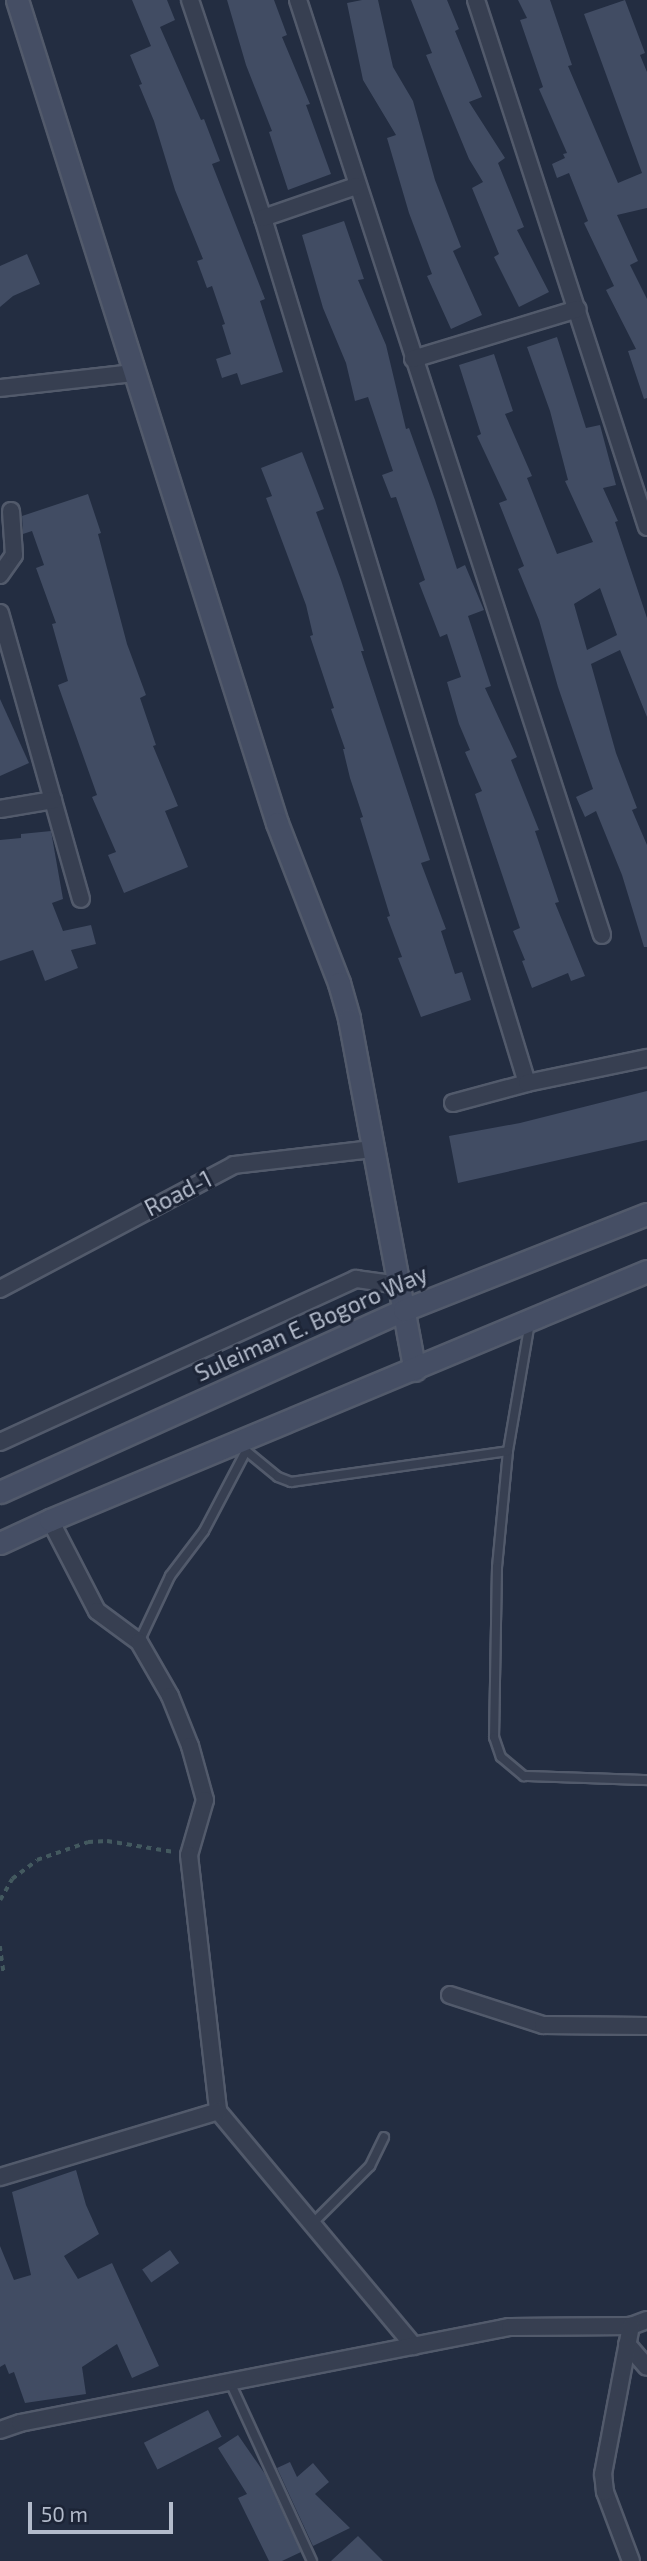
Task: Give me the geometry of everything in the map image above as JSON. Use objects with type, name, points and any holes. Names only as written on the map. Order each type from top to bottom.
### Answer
[{"type":"street","points":[[17,0],[277,822],[338,983],[415,1370]]},
{"type":"street","points":[[190,0],[263,218],[527,1083]]},
{"type":"street","points":[[298,0],[356,186],[603,935]]},
{"type":"street","points":[[476,0],[643,503],[647,527]]},
{"type":"street","points":[[263,218],[356,186]]},
{"type":"street","points":[[413,359],[578,309]]},
{"type":"street","points":[[0,388],[134,373]]},
{"type":"street","points":[[0,575],[14,555],[11,511]]},
{"type":"street","points":[[0,613],[81,899]]},
{"type":"street","points":[[0,809],[52,800]]},
{"type":"street","points":[[453,1103],[527,1083],[647,1058]]},
{"type":"street","name":"Road-1","points":[[0,1289],[234,1165],[373,1149]]},
{"type":"street","name":"Suleiman E. Bogoro Way","points":[[0,1492],[404,1310],[647,1214]]},
{"type":"street","points":[[0,1543],[50,1520],[241,1447],[647,1271]]},
{"type":"street","points":[[0,1442],[356,1279],[399,1285]]},
{"type":"street","points":[[50,1520],[97,1611],[139,1642],[170,1696],[190,1746],[205,1800],[189,1854],[218,2111],[414,2346]]},
{"type":"street","points":[[450,1995],[531,2023],[647,2026]]},
{"type":"street","points":[[0,2177],[218,2111]]},
{"type":"street","points":[[0,2430],[20,2423],[526,2325],[631,2326],[647,2320]]},
{"type":"street","points":[[631,2326],[603,2474],[605,2492],[631,2561]]},
{"type":"street","points":[[627,2344],[647,2367]]},
{"type":"lane","points":[[531,1319],[508,1451],[497,1580],[494,1737],[501,1757],[524,1776],[647,1780]]},
{"type":"lane","points":[[139,1642],[170,1576],[204,1531],[241,1447],[278,1477],[291,1482],[508,1451]]},
{"type":"lane","points":[[312,2224],[369,2166],[384,2137]]},
{"type":"lane","points":[[230,2382],[313,2561]]},
{"type":"path","points":[[0,1900],[12,1879],[37,1860],[88,1842],[107,1841],[189,1854]]},
{"type":"path","points":[[0,1946],[4,1975]]},
{"type":"building","points":[[132,0],[167,0],[175,20],[160,27],[201,120],[204,119],[220,161],[212,164],[265,299],[260,301],[283,372],[241,385],[237,373],[222,378],[216,359],[231,354],[222,325],[225,324],[212,286],[207,288],[197,261],[203,259],[175,190],[154,121],[139,85],[142,84],[130,55],[151,46]]},
{"type":"building","points":[[227,0],[274,0],[287,35],[282,37],[310,104],[306,105],[331,174],[288,190],[269,132],[272,131],[246,65]]},
{"type":"building","points":[[378,0],[393,67],[413,101],[435,180],[461,247],[453,251],[482,315],[451,329],[427,276],[432,274],[409,213],[387,138],[396,135],[363,80],[347,3]]},
{"type":"building","points":[[411,0],[447,0],[459,29],[455,31],[482,97],[469,102],[505,158],[498,163],[524,227],[517,230],[549,292],[519,307],[494,257],[499,254],[472,188],[483,182],[469,159],[426,55],[432,53]]},
{"type":"building","points":[[518,0],[550,0],[572,65],[568,66],[618,183],[642,173],[584,14],[625,0],[645,53],[640,55],[647,72],[647,208],[617,215],[638,261],[630,265],[647,299],[647,398],[644,399],[628,351],[636,349],[606,290],[614,286],[584,223],[588,221],[569,173],[557,178],[552,164],[565,158],[563,154],[567,153],[539,89],[543,87],[520,20],[527,18]]},
{"type":"building","points":[[344,221],[364,279],[358,280],[386,345],[406,429],[409,428],[457,569],[465,565],[484,610],[468,616],[491,686],[485,688],[517,757],[511,760],[539,830],[535,831],[559,902],[555,903],[585,976],[571,981],[568,973],[532,988],[522,961],[525,960],[513,931],[520,928],[475,794],[482,791],[465,752],[470,750],[447,682],[461,677],[447,634],[440,637],[419,583],[425,580],[396,497],[391,498],[382,475],[393,471],[368,397],[355,401],[346,363],[323,308],[302,235]]},
{"type":"building","points":[[27,254],[40,284],[13,296],[0,307],[0,266]]},
{"type":"building","points":[[557,337],[586,428],[600,425],[616,485],[603,488],[618,521],[615,522],[647,618],[647,717],[620,650],[591,664],[616,753],[637,808],[632,810],[647,845],[647,947],[644,947],[622,875],[596,811],[585,817],[576,797],[593,789],[558,687],[539,620],[518,569],[524,566],[499,503],[507,500],[477,436],[481,434],[459,365],[494,354],[513,411],[505,414],[532,476],[527,478],[557,554],[593,542],[565,481],[568,480],[550,411],[527,347]],"holes":[[[600,588],[617,635],[587,650],[574,604]]]},
{"type":"building","points":[[302,452],[324,509],[316,512],[341,580],[364,651],[361,651],[430,860],[421,863],[446,929],[441,931],[455,974],[462,972],[471,1000],[421,1017],[398,958],[402,957],[387,917],[390,916],[360,818],[363,817],[350,778],[345,749],[331,709],[334,708],[310,636],[313,635],[306,605],[266,498],[272,496],[261,468]]},
{"type":"building","points":[[88,494],[101,533],[98,534],[127,644],[146,695],[140,698],[156,745],[153,746],[178,806],[165,811],[188,867],[124,893],[108,855],[116,852],[92,797],[97,795],[58,685],[68,681],[52,624],[56,623],[36,568],[44,565],[32,531],[23,534],[22,516]]},
{"type":"building","points":[[0,699],[29,763],[0,776]]},
{"type":"building","points":[[51,831],[63,899],[52,903],[63,931],[91,925],[96,944],[71,950],[78,968],[45,981],[33,950],[0,961],[0,840],[21,838],[21,834]]},
{"type":"building","points":[[647,1091],[647,1140],[458,1183],[449,1136],[520,1123]]},
{"type":"building","points":[[76,2170],[86,2205],[99,2234],[64,2256],[78,2279],[112,2263],[159,2366],[132,2378],[117,2344],[82,2367],[86,2394],[25,2403],[14,2372],[9,2374],[5,2364],[0,2367],[0,2246],[14,2280],[31,2275],[12,2192]]},
{"type":"building","points":[[170,2250],[179,2263],[151,2283],[142,2270]]},
{"type":"building","points":[[208,2410],[222,2437],[157,2469],[144,2443]]},
{"type":"building","points":[[238,2435],[265,2474],[301,2552],[282,2561],[269,2561],[238,2498],[247,2494],[218,2448]]},
{"type":"building","points":[[290,2462],[297,2477],[313,2463],[329,2482],[315,2494],[350,2528],[313,2546],[277,2468]]},
{"type":"building","points":[[358,2536],[383,2561],[331,2561]]}]
